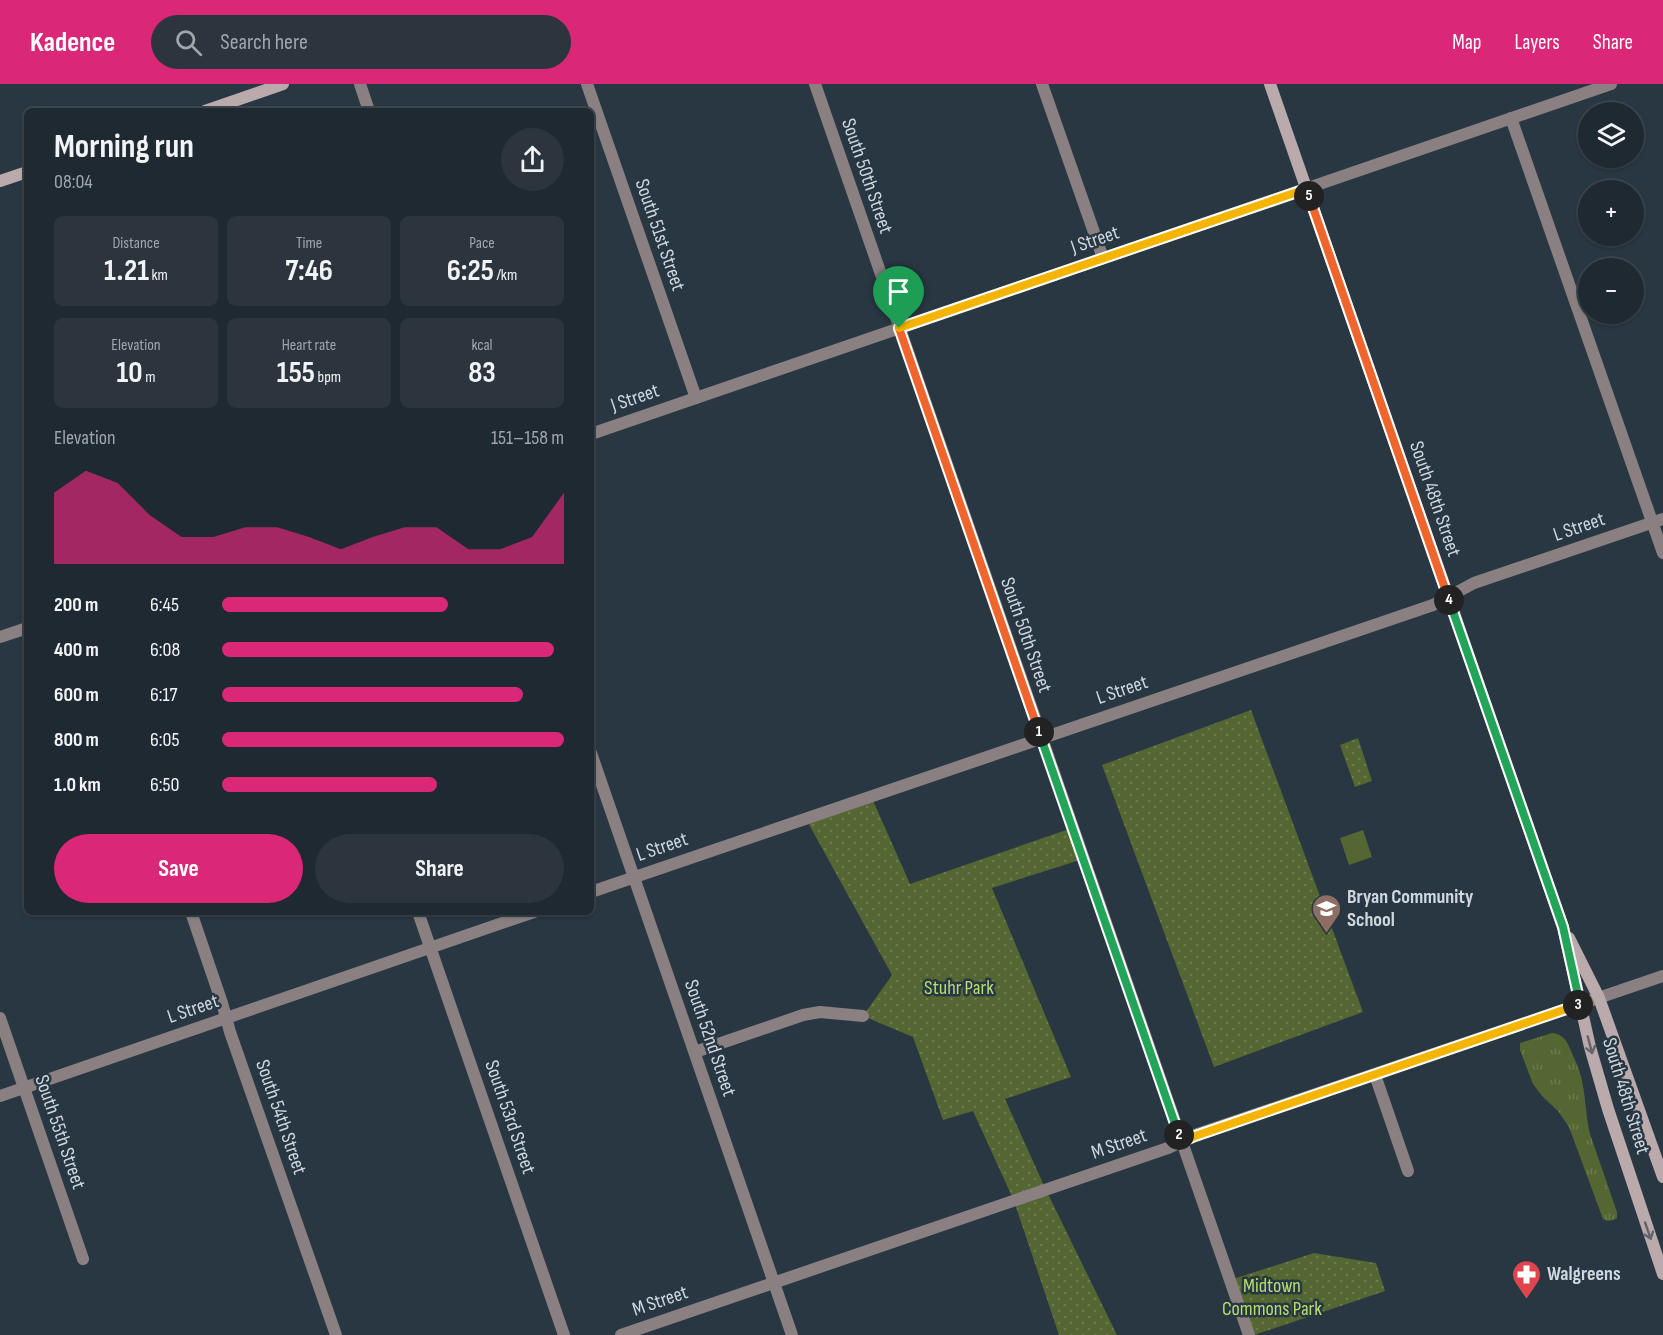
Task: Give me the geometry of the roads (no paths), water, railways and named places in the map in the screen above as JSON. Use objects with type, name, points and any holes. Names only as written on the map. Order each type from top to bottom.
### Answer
[{"type":"main road","points":[[214,108],[283,84]]},
{"type":"main road","name":"South 48th Street","points":[[1270,84],[1563,927],[1580,1004],[1608,1109],[1663,1274]]},
{"type":"main road","points":[[0,181],[24,173]]},
{"type":"main road","name":"South 48th Street","points":[[1563,927],[1599,998],[1663,1177]]},
{"type":"street","points":[[360,84],[368,108]]},
{"type":"street","name":"South 51st Street","points":[[587,84],[696,398]]},
{"type":"street","name":"South 50th Street","points":[[815,84],[1249,1335]]},
{"type":"street","points":[[1042,84],[1103,258]]},
{"type":"street","name":"J Street","points":[[594,433],[1611,84]]},
{"type":"street","points":[[1511,118],[1657,520],[1663,554]]},
{"type":"street","name":"L Street","points":[[594,891],[1416,611],[1474,583],[1657,520]]},
{"type":"street","points":[[0,637],[24,629]]},
{"type":"street","name":"South 52nd Street","points":[[594,762],[792,1335]]},
{"type":"street","name":"South 54th Street","points":[[192,915],[336,1335]]},
{"type":"street","name":"South 53rd Street","points":[[419,915],[564,1335]]},
{"type":"street","name":"L Street","points":[[0,1096],[525,915]]},
{"type":"street","name":"M Street","points":[[621,1335],[1663,976]]},
{"type":"street","points":[[695,1052],[803,1015],[820,1012],[863,1016]]},
{"type":"street","name":"South 55th Street","points":[[0,1018],[83,1259]]},
{"type":"street","points":[[1375,1075],[1408,1171]]},
{"type":"place","name":"Bryan Community School","points":[[1326,934]]},
{"type":"place","name":"Walgreens","points":[[1526,1300]]},
{"type":"park label","name":"Stuhr Park","points":[[959,988]]},
{"type":"park label","name":"Midtown Commons Park","points":[[1272,1298]]}]
